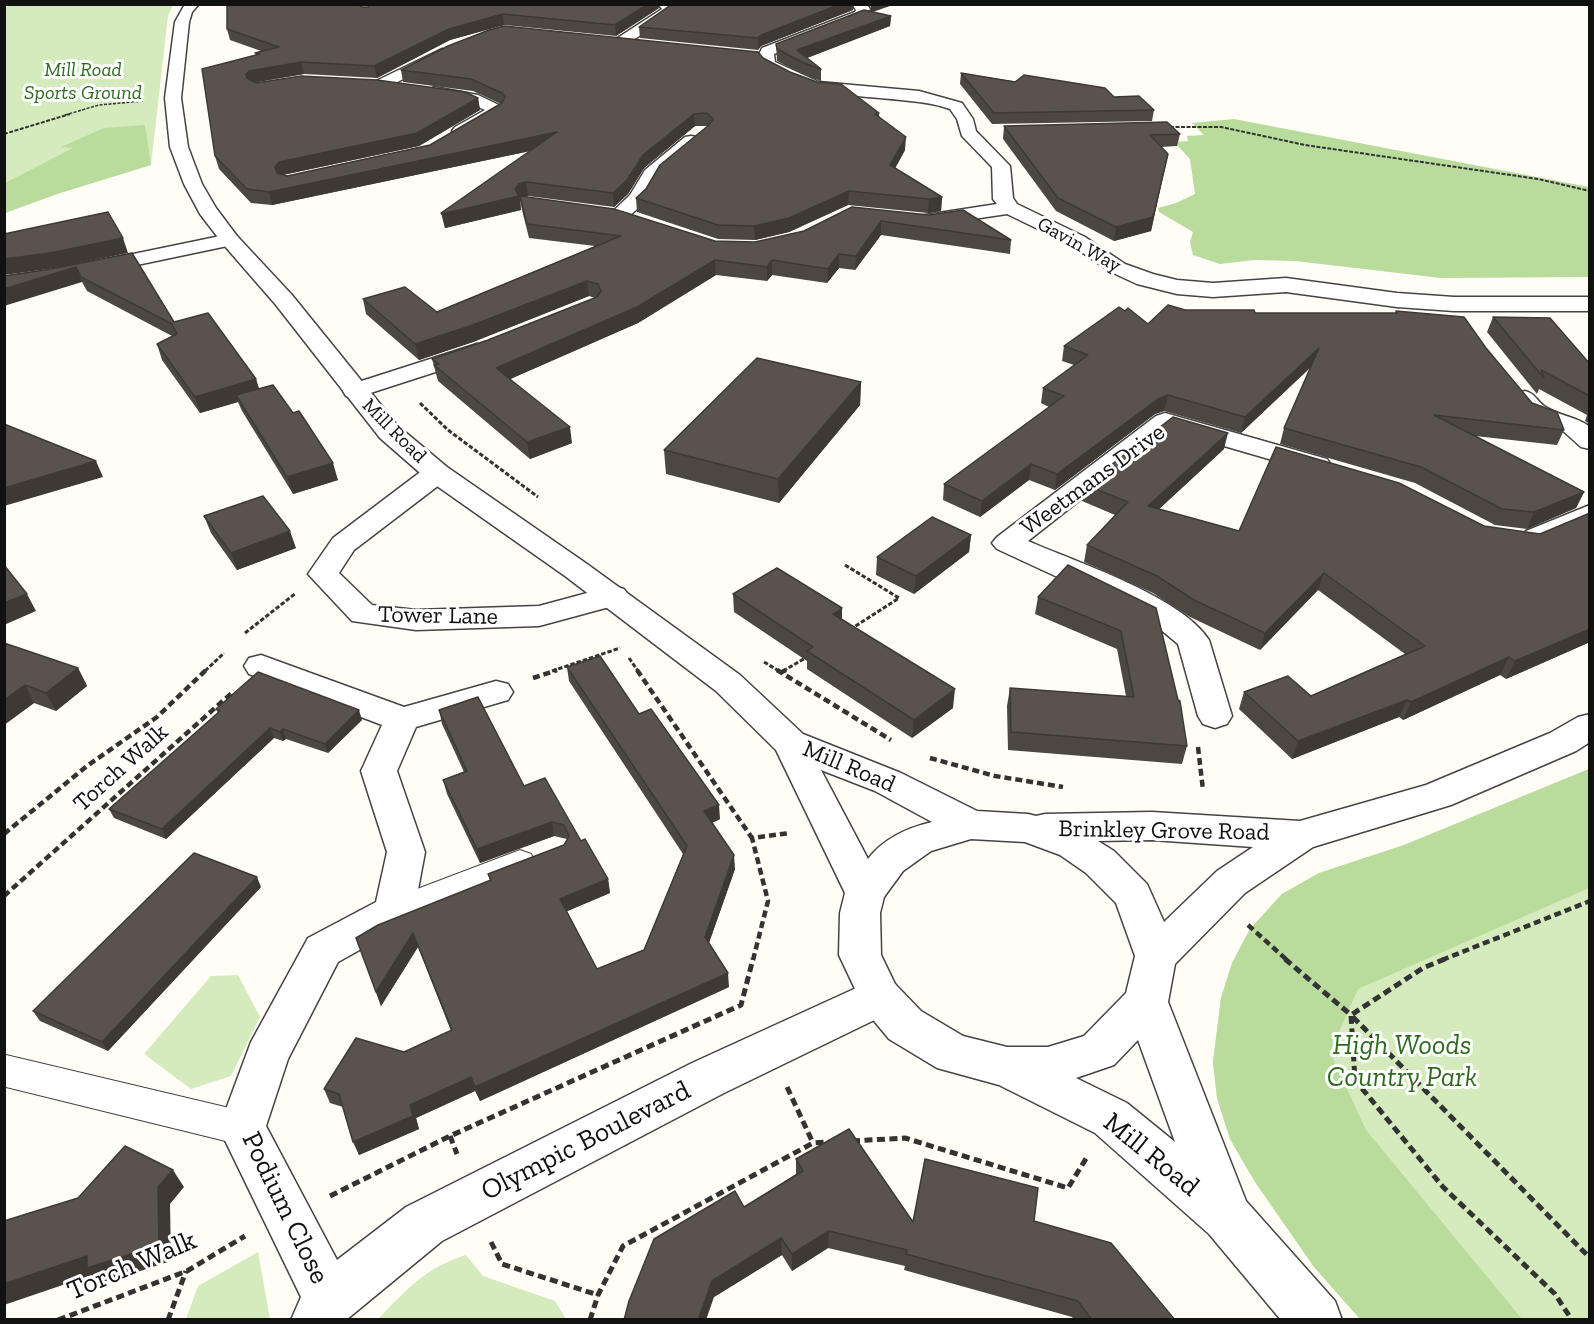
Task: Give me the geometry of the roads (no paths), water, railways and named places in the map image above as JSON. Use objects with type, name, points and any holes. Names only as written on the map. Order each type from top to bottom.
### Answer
[{"type":"street","name":"Mill Road","points":[[193,4],[186,11],[182,22],[173,98],[179,147],[193,184],[207,210],[230,240],[284,300],[389,432],[437,473],[613,596],[728,683],[790,743],[865,893]]},
{"type":"street","points":[[641,45],[616,42],[670,10],[664,4]]},
{"type":"street","name":"Gavin Way","points":[[858,4],[863,9],[860,15],[756,57],[796,79],[817,87],[940,100],[956,106],[965,119],[968,132],[1001,166],[1003,199],[1010,208],[1078,241],[1118,268],[1145,279],[1177,287],[1213,290],[1286,285],[1397,300],[1454,304],[1590,304]]},
{"type":"street","points":[[380,86],[452,48]]},
{"type":"street","points":[[358,84],[472,98],[497,110],[446,140]]},
{"type":"street","points":[[620,215],[638,198],[652,174],[702,132]]},
{"type":"street","points":[[968,132],[990,132]]},
{"type":"street","points":[[905,219],[928,221],[1010,208]]},
{"type":"street","points":[[597,212],[620,215],[640,222]]},
{"type":"street","points":[[4,284],[56,276],[230,240]]},
{"type":"street","points":[[1454,304],[1472,330]]},
{"type":"street","points":[[355,391],[497,343]]},
{"type":"street","points":[[1510,381],[1536,412],[1571,425],[1590,441]]},
{"type":"street","name":"Weetmans Drive","points":[[1215,716],[1193,640],[1158,612],[1007,543],[1165,421],[1340,472]]},
{"type":"street","name":"Tower Lane","points":[[437,473],[343,544],[323,574],[363,614],[416,620],[539,616],[613,596]]},
{"type":"street","points":[[1513,538],[1531,540],[1590,513]]},
{"type":"street","points":[[261,666],[402,719],[496,692]]},
{"type":"street","points":[[394,910],[406,852],[379,771],[402,719]]},
{"type":"street","name":"Brinkley Grove Road","points":[[1156,956],[1231,882],[1300,836],[1438,795],[1563,742],[1590,726]]},
{"type":"street","name":"Mill Road","points":[[790,743],[888,782],[971,825]]},
{"type":"street","name":"Mill Road","points":[[1156,956],[1133,895],[1108,870],[1074,845],[1028,828],[971,825],[918,840],[888,860],[865,893],[860,913],[860,955],[880,997],[905,1025],[952,1054],[1007,1067],[1111,1118],[1227,1217],[1317,1320]]},
{"type":"street","name":"Brinkley Grove Road","points":[[1028,828],[1152,826],[1300,836]]},
{"type":"street","name":"Podium Close","points":[[323,1309],[286,1218],[242,1128],[267,1056],[323,950],[394,910]]},
{"type":"street","points":[[1146,1002],[1156,956]]},
{"type":"street","name":"Olympic Boulevard","points":[[323,1309],[424,1224],[708,1078],[880,997]]},
{"type":"street","name":"Mill Road","points":[[1007,1067],[1048,1067],[1098,1051],[1146,1002],[1227,1217]]},
{"type":"lane","points":[[394,910],[544,853]]},
{"type":"lane","points":[[6,1071],[242,1128]]},
{"type":"park label","name":"Mill Road Sports Ground","points":[[83,82]]},
{"type":"park label","name":"High Woods Country Park","points":[[1402,1062]]}]
